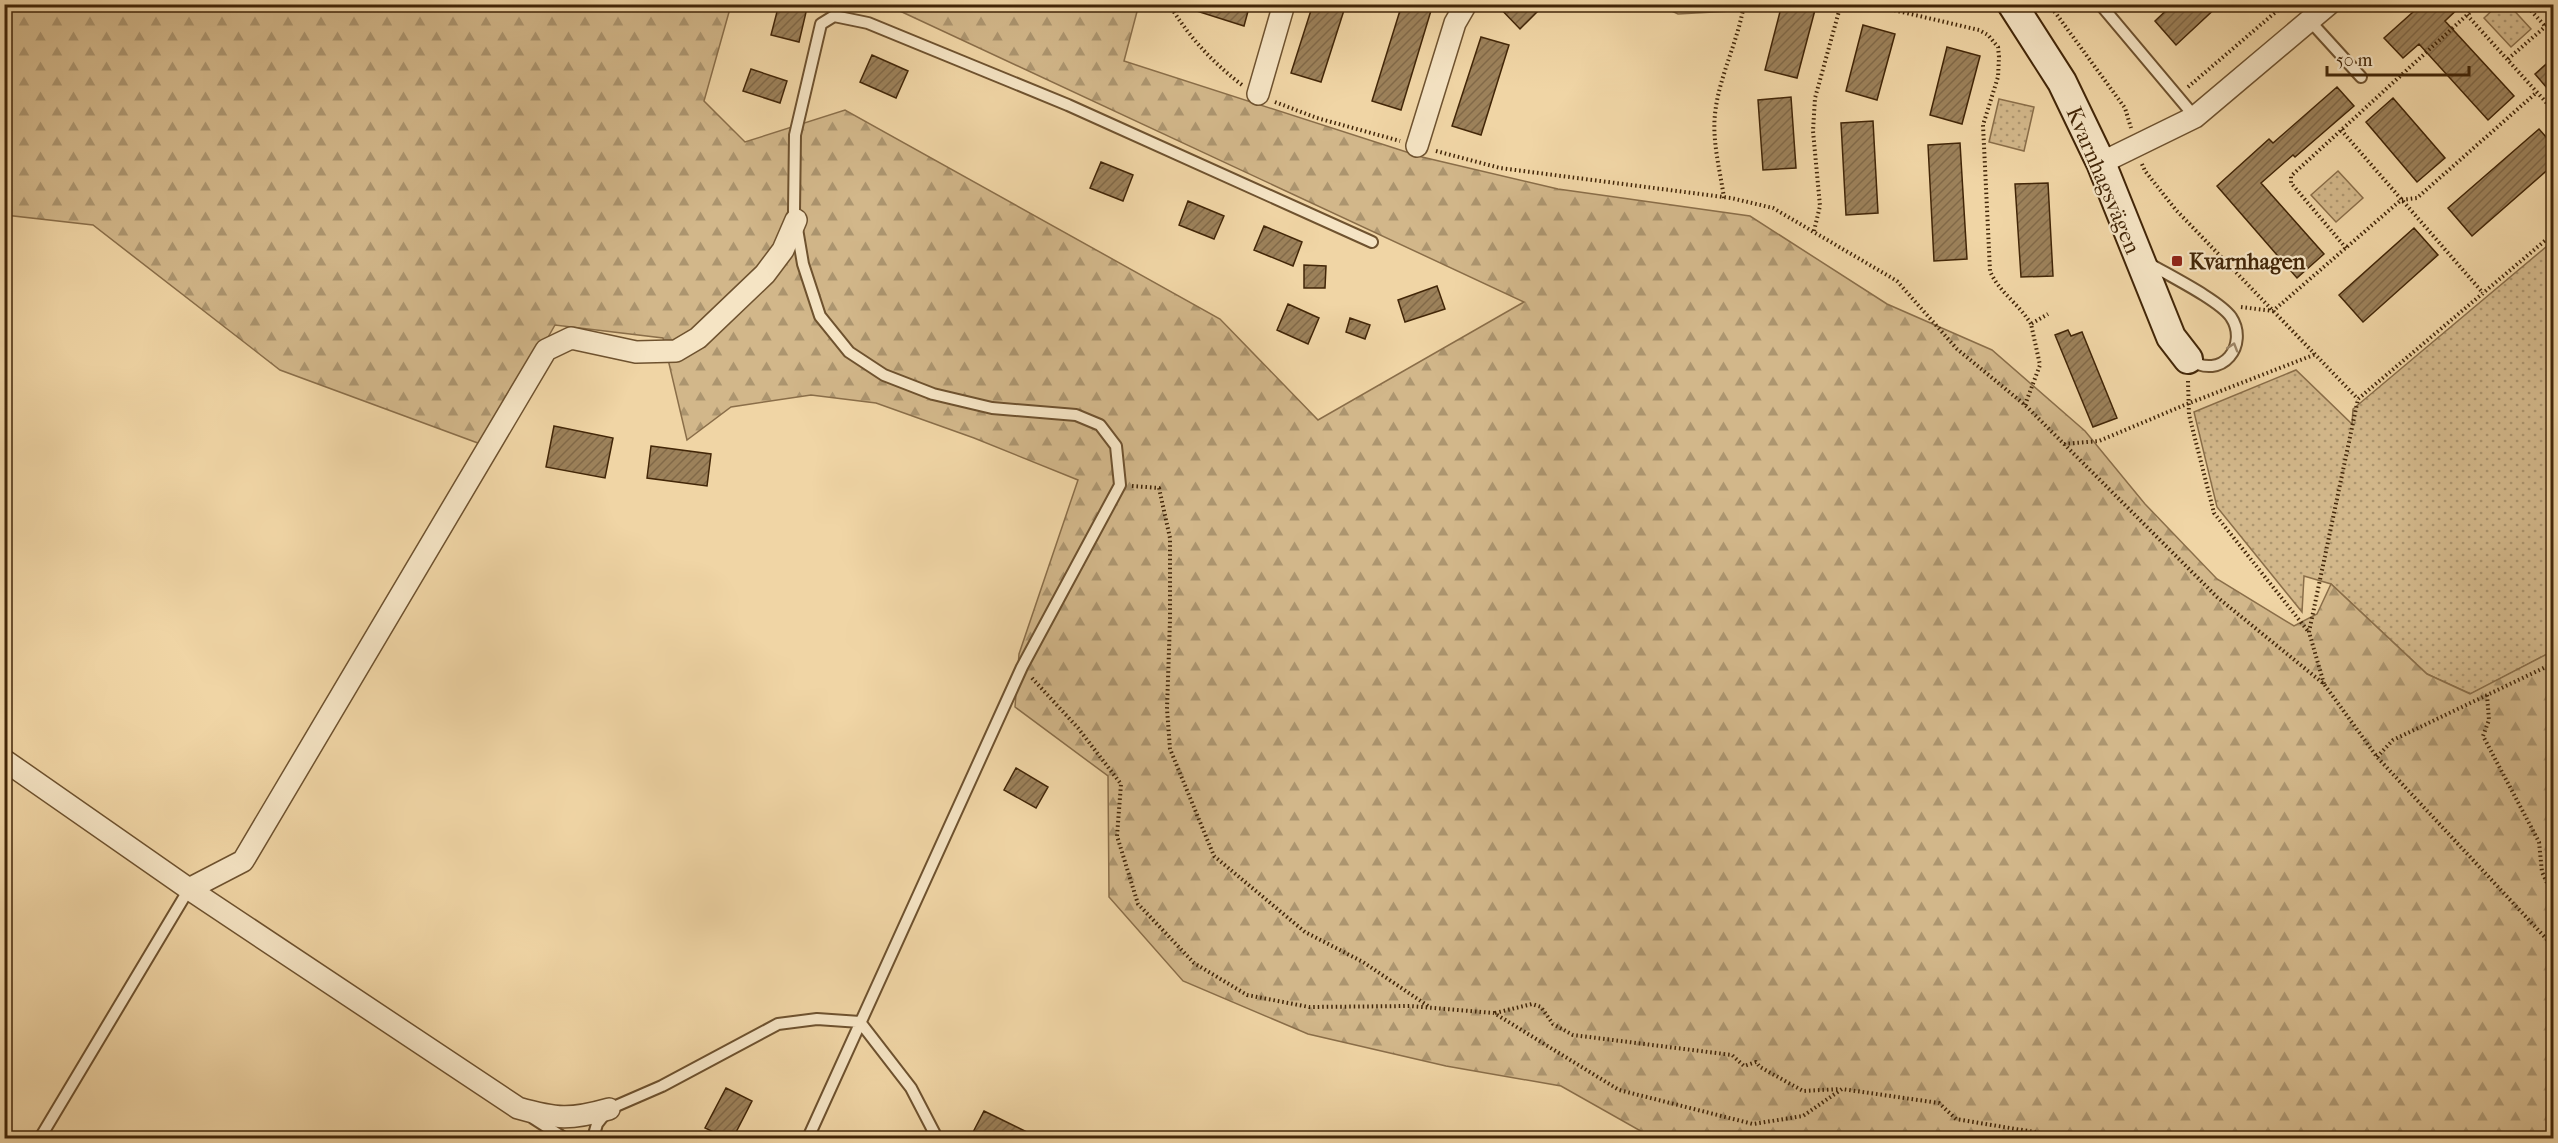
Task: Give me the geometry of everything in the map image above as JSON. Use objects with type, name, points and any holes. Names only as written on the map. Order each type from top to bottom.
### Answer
[{"type":"street","points":[[1258,94],[1284,4]]},
{"type":"street","points":[[1417,146],[1455,23],[1466,4]]},
{"type":"street","name":"Kvarnhagsvägen","points":[[2012,4],[2062,82],[2101,163],[2136,256],[2171,338],[2188,359]]},
{"type":"street","points":[[2101,163],[2136,148],[2195,117],[2329,4]]},
{"type":"street","points":[[189,888],[243,861],[546,350],[571,338],[636,352],[676,351],[698,339],[765,274],[783,250],[796,220]]},
{"type":"street","points":[[4,760],[189,888],[518,1108],[552,1117],[578,1118],[609,1108]]},
{"type":"lane","points":[[2100,4],[2195,117]]},
{"type":"lane","points":[[808,1138],[1022,667],[1120,485],[1116,446],[1100,425],[1076,415],[992,408],[933,394],[884,375],[849,352],[820,316],[808,283],[796,220],[795,135],[821,24],[834,16],[868,23],[1068,105],[1372,242]]},
{"type":"lane","points":[[2310,21],[2361,77]]},
{"type":"lane","points":[[2136,256],[2216,304],[2230,316],[2235,326],[2236,336],[2229,358],[2212,368],[2199,366],[2188,359]]},
{"type":"lane","points":[[40,1138],[189,888]]},
{"type":"lane","points":[[593,1138],[597,1124],[609,1108],[662,1086],[778,1024],[817,1019],[860,1022],[911,1088],[937,1138]]},
{"type":"lane","points":[[518,1108],[564,1138]]},
{"type":"path","points":[[1169,4],[1202,51],[1246,89],[1317,118],[1500,168],[1724,198],[1773,208],[1896,280],[1957,349],[2025,405],[2217,597],[2324,684],[2377,757],[2553,947]]},
{"type":"path","points":[[1724,198],[1714,133],[1715,112],[1741,24],[1744,4]]},
{"type":"path","points":[[1814,231],[1820,206],[1813,131],[1815,98],[1841,4]]},
{"type":"path","points":[[1868,4],[1979,30],[1988,35],[1998,47],[1998,77],[1983,125],[1990,271],[1995,283],[2023,310],[2031,324],[2040,365],[2025,405]]},
{"type":"path","points":[[2049,4],[2125,108],[2145,171],[2176,210],[2358,399]]},
{"type":"path","points":[[2176,97],[2285,4]]},
{"type":"path","points":[[2346,249],[2291,183],[2291,176],[2479,4]]},
{"type":"path","points":[[2525,4],[2545,26]]},
{"type":"path","points":[[2467,15],[2553,111]]},
{"type":"path","points":[[2508,59],[2553,19]]},
{"type":"path","points":[[2273,311],[2402,200],[2417,198],[2537,92]]},
{"type":"path","points":[[2341,130],[2483,293]]},
{"type":"path","points":[[2309,632],[2358,399],[2553,233]]},
{"type":"path","points":[[2031,324],[2048,314]]},
{"type":"path","points":[[2064,444],[2099,441],[2316,354]]},
{"type":"path","points":[[2188,359],[2187,404],[2214,513],[2309,632],[2324,684]]},
{"type":"path","points":[[1120,485],[1159,488],[1170,538],[1167,709],[1170,748],[1214,856],[1305,932],[1363,962],[1430,1008]]},
{"type":"path","points":[[2377,757],[2393,740],[2553,663]]},
{"type":"path","points":[[1022,667],[1078,728],[1121,784],[1117,836],[1137,904],[1194,963],[1247,995],[1298,1005],[1430,1008],[1494,1013],[1532,1004],[1541,1007],[1553,1024],[1573,1035],[1732,1055],[1744,1066],[1755,1062],[1803,1091],[1842,1089],[1939,1103],[1956,1119],[2070,1138]]},
{"type":"path","points":[[2487,695],[2489,720],[2483,736],[2539,842],[2542,872],[2553,898]]},
{"type":"path","points":[[1494,1013],[1619,1090],[1753,1124],[1803,1116],[1842,1089]]},
{"type":"green space","points":[[1139,4],[1124,61],[1422,157],[1558,189],[1750,216],[1887,304],[1992,350],[2085,431],[2145,504],[2217,579],[2294,626],[2317,614],[2331,584],[2427,674],[2470,694],[2553,651],[2553,1138],[1653,1138],[1561,1086],[1446,1066],[1308,1034],[1183,981],[1109,897],[1108,776],[1015,707],[1019,654],[1078,480],[974,438],[876,403],[811,395],[731,407],[687,440],[663,338],[555,325],[486,446],[280,370],[93,225],[5,215],[5,5],[731,5],[704,101],[745,142],[845,110],[1220,319],[1318,420],[1524,302],[887,5]]},
{"type":"green space","points":[[2499,4],[2509,5],[2531,29],[2511,47],[2484,18]]},
{"type":"green space","points":[[1659,5],[1735,5],[1731,11],[1678,14]]},
{"type":"green space","points":[[1999,99],[2034,107],[2024,151],[1989,142]]},
{"type":"green space","points":[[2338,171],[2363,198],[2336,222],[2311,195]]},
{"type":"green space","points":[[2553,241],[2553,651],[2471,694],[2427,674],[2331,584],[2304,576],[2302,612],[2217,507],[2194,412],[2296,370],[2352,424],[2353,409]]},
{"type":"building","points":[[779,4],[807,8],[799,42],[771,35]]},
{"type":"building","points":[[1187,4],[1250,4],[1244,26],[1187,8]]},
{"type":"building","points":[[1313,4],[1346,4],[1321,82],[1291,73]]},
{"type":"building","points":[[1402,4],[1433,4],[1401,110],[1372,101]]},
{"type":"building","points":[[1496,4],[1545,4],[1520,29]]},
{"type":"building","points":[[1782,4],[1794,4],[1815,10],[1797,78],[1765,70]]},
{"type":"building","points":[[2173,4],[2220,4],[2176,45],[2155,21]]},
{"type":"building","points":[[2422,4],[2463,4],[2445,21],[2514,96],[2488,120],[2419,44],[2403,58],[2384,38]]},
{"type":"building","points":[[1863,25],[1895,34],[1877,100],[1846,91]]},
{"type":"building","points":[[1481,37],[1509,45],[1481,135],[1452,126]]},
{"type":"building","points":[[1947,47],[1980,56],[1962,124],[1930,115]]},
{"type":"building","points":[[872,55],[908,71],[896,98],[860,82]]},
{"type":"building","points":[[2553,58],[2553,95],[2535,74]]},
{"type":"building","points":[[751,69],[787,81],[780,103],[743,91]]},
{"type":"building","points":[[2337,87],[2354,106],[2261,183],[2324,254],[2297,278],[2217,186],[2269,139],[2273,143]]},
{"type":"building","points":[[1791,97],[1796,168],[1763,170],[1758,100]]},
{"type":"building","points":[[2393,98],[2445,158],[2417,182],[2366,122]]},
{"type":"building","points":[[1873,121],[1878,213],[1846,215],[1841,123]]},
{"type":"building","points":[[2539,129],[2553,145],[2553,165],[2472,236],[2448,208]]},
{"type":"building","points":[[1960,143],[1967,259],[1934,261],[1928,145]]},
{"type":"building","points":[[1101,162],[1133,175],[1123,201],[1090,188]]},
{"type":"building","points":[[2048,183],[2053,276],[2021,277],[2015,184]]},
{"type":"building","points":[[1188,201],[1224,216],[1214,239],[1179,225]]},
{"type":"building","points":[[1264,226],[1302,242],[1293,266],[1254,250]]},
{"type":"building","points":[[2414,228],[2438,255],[2363,322],[2339,295]]},
{"type":"building","points":[[1304,265],[1326,266],[1325,288],[1304,288]]},
{"type":"building","points":[[1437,286],[1445,309],[1405,322],[1398,300]]},
{"type":"building","points":[[1288,304],[1319,318],[1308,344],[1277,330]]},
{"type":"building","points":[[1350,318],[1370,325],[1365,339],[1346,332]]},
{"type":"building","points":[[2068,330],[2071,336],[2082,332],[2117,418],[2093,427],[2055,335]]},
{"type":"building","points":[[554,426],[613,438],[605,478],[546,467]]},
{"type":"building","points":[[651,446],[711,454],[707,486],[647,478]]},
{"type":"building","points":[[1016,768],[1048,787],[1036,808],[1004,790]]},
{"type":"building","points":[[726,1088],[752,1101],[733,1138],[726,1138],[705,1128]]},
{"type":"building","points":[[984,1111],[1039,1138],[970,1138]]},
{"type":"place","name":"Kvarnhagen","points":[[2177,261]]}]
